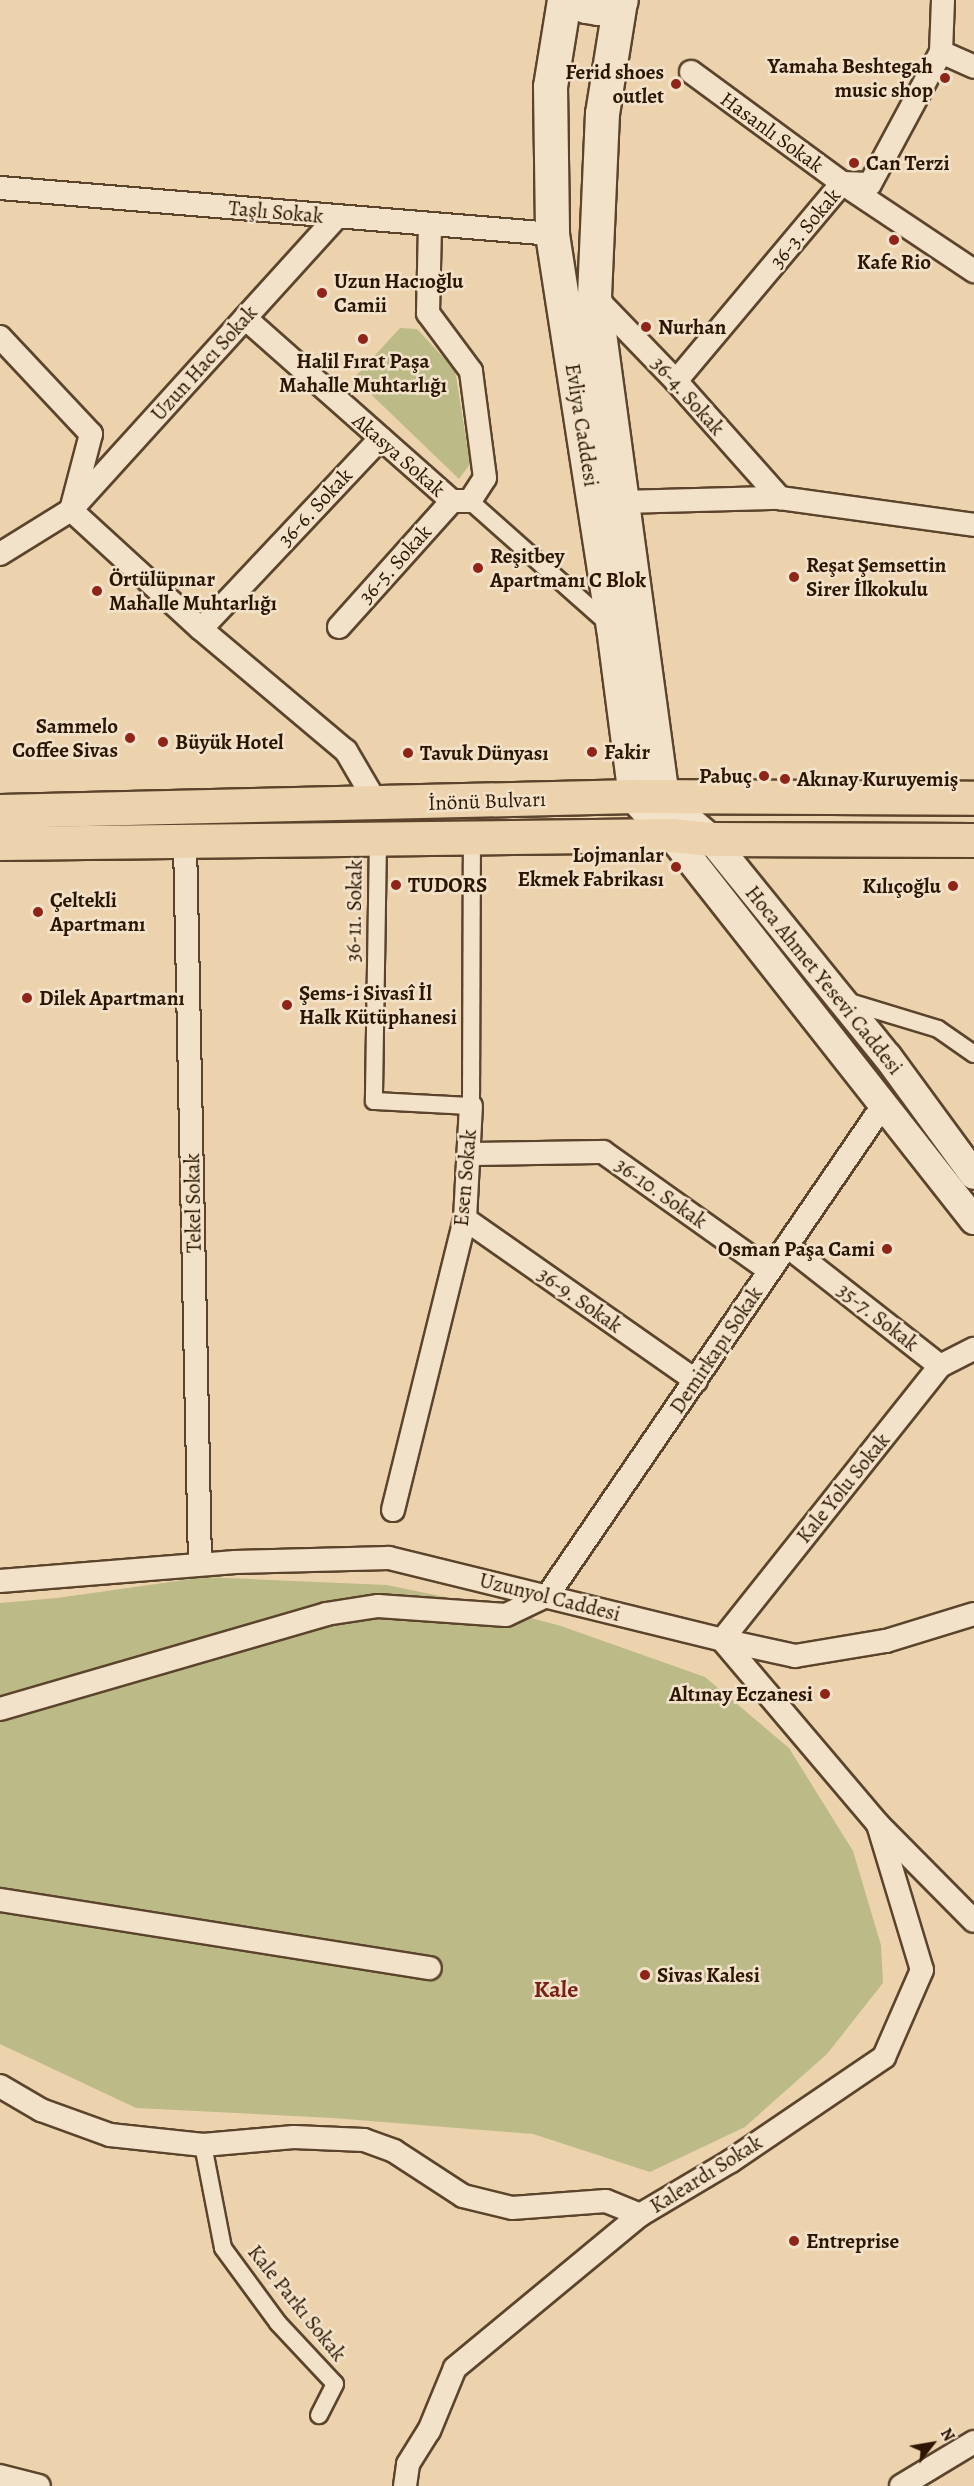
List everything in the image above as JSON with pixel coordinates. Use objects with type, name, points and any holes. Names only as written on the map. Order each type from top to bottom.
[{"type":"main road","name":"Evliya Caddesi","points":[[564,0],[550,86],[552,234],[613,627],[648,796]]},
{"type":"main road","points":[[571,0],[595,8],[621,0]]},
{"type":"main road","name":"Evliya Caddesi","points":[[621,0],[602,113],[594,296],[622,502],[648,796]]},
{"type":"main road","points":[[648,796],[671,835]]},
{"type":"main road","name":"İnönü Bulvarı","points":[[0,811],[648,796],[974,798]]},
{"type":"main road","name":"İnönü Bulvarı","points":[[0,843],[671,835],[711,838],[974,840]]},
{"type":"street","points":[[943,0],[940,51],[974,67]]},
{"type":"street","name":"36-3. Sokak","points":[[676,381],[842,183],[870,184],[940,51]]},
{"type":"street","name":"Hasanlı Sokak","points":[[691,72],[842,183],[974,271]]},
{"type":"street","name":"Taşlı Sokak","points":[[0,188],[552,234]]},
{"type":"street","name":"Uzun Hacı Sokak","points":[[0,554],[71,510],[337,217]]},
{"type":"street","name":"36-5. Sokak","points":[[339,627],[485,478],[471,371],[428,313],[430,224]]},
{"type":"street","name":"36-4. Sokak","points":[[594,296],[676,381],[780,498]]},
{"type":"street","name":"Akasya Sokak","points":[[245,318],[381,438],[613,627]]},
{"type":"street","points":[[0,337],[91,434],[71,510],[201,629],[346,751],[377,804]]},
{"type":"street","name":"36-6. Sokak","points":[[201,629],[381,438]]},
{"type":"street","points":[[622,502],[780,498],[974,525]]},
{"type":"street","name":"Hoca Ahmet Yesevi Caddesi","points":[[648,796],[711,838],[842,999],[974,1175]]},
{"type":"street","name":"Hoca Ahmet Yesevi Caddesi","points":[[671,835],[974,1220]]},
{"type":"street","name":"Esen Sokak","points":[[393,1510],[465,1219],[471,1106],[472,839]]},
{"type":"street","name":"36-11. Sokak","points":[[378,840],[374,1101],[471,1106]]},
{"type":"street","name":"Tekel Sokak","points":[[185,842],[200,1564]]},
{"type":"street","points":[[842,999],[938,1029],[974,1054]]},
{"type":"street","name":"Demirkapı Sokak","points":[[548,1595],[696,1382],[769,1269],[884,1104]]},
{"type":"street","name":"36-10. Sokak","points":[[470,1154],[603,1152],[769,1269]]},
{"type":"street","name":"36-9. Sokak","points":[[465,1219],[696,1382]]},
{"type":"street","name":"35-7. Sokak","points":[[787,1246],[940,1366]]},
{"type":"street","name":"Kale Yolu Sokak","points":[[722,1640],[940,1366],[974,1349]]},
{"type":"street","name":"Uzunyol Caddesi","points":[[0,1581],[200,1564],[389,1557],[795,1656],[885,1641],[974,1614]]},
{"type":"street","points":[[0,1709],[326,1614],[378,1606],[506,1616],[548,1595]]},
{"type":"street","points":[[722,1640],[878,1824],[974,1921]]},
{"type":"street","name":"Kaleardı Sokak","points":[[0,2086],[41,2110],[110,2135],[203,2145],[294,2137],[364,2140],[394,2151],[463,2196],[512,2208],[606,2201],[640,2215],[730,2161],[884,2057],[922,1970],[878,1824]]},
{"type":"street","points":[[0,1900],[430,1968]]},
{"type":"street","name":"Kale Parkı Sokak","points":[[203,2145],[223,2248],[278,2323],[335,2384],[319,2415]]},
{"type":"street","points":[[405,2486],[408,2464],[429,2431],[455,2368],[640,2215]]},
{"type":"street","points":[[901,2486],[974,2442]]},
{"type":"street","points":[[0,2476],[39,2486]]},
{"type":"shaded area","points":[[400,328],[417,329],[455,370],[470,464],[459,479],[354,378]]},
{"type":"shaded area","points":[[205,1577],[387,1585],[483,1605],[561,1626],[705,1677],[789,1748],[853,1851],[881,1945],[883,1983],[827,2054],[745,2127],[650,2172],[533,2134],[333,2118],[136,2108],[0,2044],[0,1603],[57,1598]]},
{"type":"place","name":"Yamaha Beshtegah music shop","points":[[945,78]]},
{"type":"place","name":"Ferid shoes outlet","points":[[676,84]]},
{"type":"place","name":"Can Terzi","points":[[854,163]]},
{"type":"place","name":"Kafe Rio","points":[[894,240]]},
{"type":"place","name":"Uzun Hacıoğlu Camii","points":[[322,293]]},
{"type":"place","name":"Nurhan","points":[[646,327]]},
{"type":"place","name":"Halil Fırat Paşa Mahalle Muhtarlığı","points":[[363,339]]},
{"type":"place","name":"Reşitbey Apartmanı C Blok","points":[[478,568]]},
{"type":"place","name":"Reşat Şemsettin Sirer İlkokulu","points":[[794,577]]},
{"type":"place","name":"Örtülüpınar Mahalle Muhtarlığı","points":[[97,591]]},
{"type":"place","name":"Sammelo Coffee Sivas","points":[[130,738]]},
{"type":"place","name":"Büyük Hotel","points":[[163,742]]},
{"type":"place","name":"Fakir","points":[[592,752]]},
{"type":"place","name":"Tavuk Dünyası","points":[[408,753]]},
{"type":"place","name":"Pabuç","points":[[764,776]]},
{"type":"place","name":"Akınay Kuruyemiş","points":[[785,779]]},
{"type":"place","name":"Lojmanlar Ekmek Fabrikası","points":[[676,867]]},
{"type":"place","name":"TUDORS","points":[[396,885]]},
{"type":"place","name":"Kılıçoğlu","points":[[953,886]]},
{"type":"place","name":"Çeltekli Apartmanı","points":[[38,912]]},
{"type":"place","name":"Dilek Apartmanı","points":[[27,998]]},
{"type":"place","name":"Şems-i Sivasî İl Halk Kütüphanesi","points":[[287,1005]]},
{"type":"place","name":"Osman Paşa Cami","points":[[887,1249]]},
{"type":"place","name":"Altınay Eczanesi","points":[[825,1694]]},
{"type":"place","name":"Sivas Kalesi","points":[[645,1975]]},
{"type":"place","name":"Entreprise","points":[[794,2241]]},
{"type":"district","name":"Kale","points":[[556,1990]]}]
